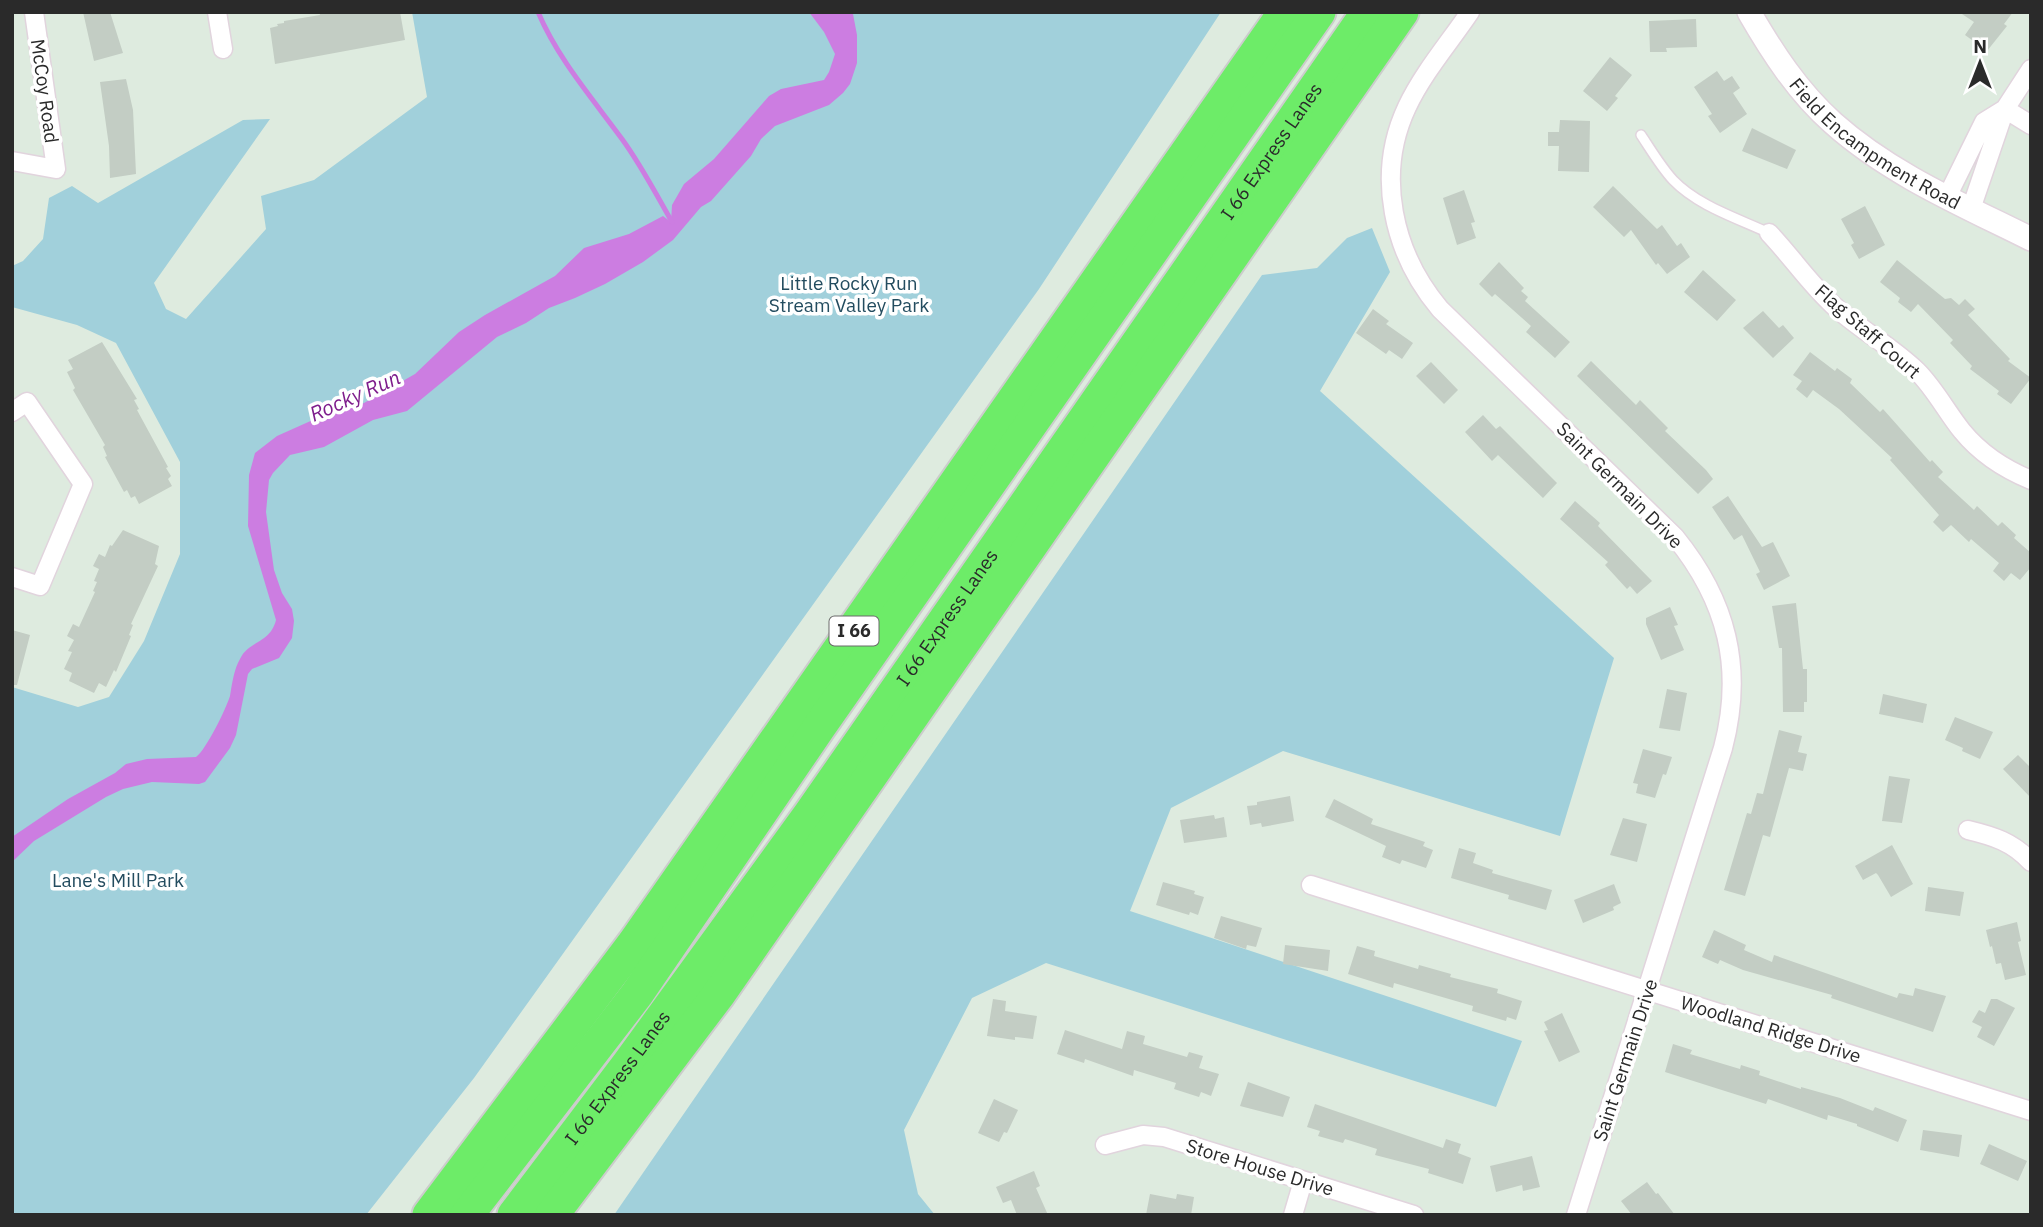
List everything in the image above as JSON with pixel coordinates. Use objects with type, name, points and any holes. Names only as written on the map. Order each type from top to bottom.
[{"type":"highway","name":"I 66","points":[[429,1215],[642,932],[1285,12]]},
{"type":"highway","name":"I 66 Express Lanes","points":[[467,1215],[637,994],[828,715],[1319,12]]},
{"type":"highway","name":"I 66 Express Lanes","points":[[514,1215],[629,1063],[810,814],[1368,12]]},
{"type":"highway","points":[[552,1215],[719,994],[1402,12]]},
{"type":"street","name":"McCoy Road","points":[[12,161],[56,169],[34,12]]},
{"type":"street","points":[[217,12],[223,49]]},
{"type":"street","name":"Saint Germain Drive","points":[[1470,12],[1416,89],[1399,129],[1393,153],[1391,187],[1398,234],[1409,263],[1426,293],[1440,309],[1675,537],[1702,574],[1714,596],[1729,647],[1732,674],[1728,727],[1576,1215]]},
{"type":"street","name":"Field Encampment Road","points":[[1749,12],[1787,72],[1832,122],[1869,152],[1905,175],[2031,239]]},
{"type":"street","points":[[1971,209],[2005,109],[2031,69]]},
{"type":"street","points":[[1947,197],[1984,122],[2005,109]]},
{"type":"street","points":[[2005,109],[2031,125]]},
{"type":"street","name":"Flag Staff Court","points":[[1769,233],[1832,304],[1919,373],[1978,448],[2007,469],[2031,480]]},
{"type":"street","points":[[12,412],[27,402],[83,484],[40,586],[12,577]]},
{"type":"street","points":[[1968,830],[2003,839],[2031,862]]},
{"type":"street","name":"Woodland Ridge Drive","points":[[1311,885],[2030,1110]]},
{"type":"street","name":"Store House Drive","points":[[1105,1145],[1143,1135],[1164,1137],[1413,1215]]},
{"type":"street","points":[[1293,1215],[1304,1181]]},
{"type":"lane","points":[[1641,135],[1667,173],[1686,192],[1769,233]]},
{"type":"green space","points":[[412,12],[1221,12],[1039,289],[474,1078],[366,1215],[12,1215],[12,687],[78,707],[109,697],[144,641],[180,554],[180,462],[116,343],[77,325],[12,307],[12,266],[23,261],[43,239],[49,198],[72,186],[98,203],[243,120],[270,119],[154,283],[166,309],[186,319],[266,229],[261,196],[314,180],[427,97]]},
{"type":"green space","points":[[1372,228],[1390,272],[1320,391],[1614,658],[1560,836],[1283,751],[1171,808],[1130,911],[1522,1041],[1496,1107],[1046,963],[972,998],[904,1130],[918,1194],[935,1215],[614,1215],[1262,275],[1317,268],[1347,238]]},
{"type":"shaded area","name":"Rocky Run","points":[[809,12],[853,14],[857,35],[857,63],[850,84],[829,105],[775,126],[761,139],[751,156],[711,201],[701,207],[673,240],[643,262],[605,284],[549,308],[497,337],[407,411],[373,420],[324,447],[290,455],[273,473],[269,480],[266,512],[274,570],[282,593],[292,609],[292,638],[279,658],[252,669],[248,674],[236,735],[230,748],[205,782],[152,782],[123,789],[34,841],[12,862],[12,837],[68,799],[126,764],[147,759],[196,757],[210,738],[228,702],[240,659],[249,648],[269,634],[276,620],[248,526],[249,475],[255,453],[277,436],[324,415],[364,403],[415,374],[459,332],[555,276],[584,248],[629,234],[663,216],[671,222],[672,205],[684,184],[714,159],[769,96],[781,89],[824,80],[835,54],[824,32]]},
{"type":"building","points":[[83,12],[110,12],[123,53],[94,61]]},
{"type":"building","points":[[319,12],[400,12],[405,40],[275,64],[270,28],[284,21],[320,15]]},
{"type":"building","points":[[1959,12],[2013,12],[2004,24],[2007,26],[1987,51],[1965,35],[1974,22]]},
{"type":"building","points":[[1696,19],[1697,47],[1666,48],[1667,52],[1650,52],[1649,21]]},
{"type":"building","points":[[1610,57],[1632,75],[1607,111],[1583,91]]},
{"type":"building","points":[[1717,71],[1724,81],[1732,76],[1740,88],[1733,93],[1747,114],[1720,133],[1708,116],[1712,114],[1694,87]]},
{"type":"building","points":[[126,79],[133,110],[136,174],[110,178],[109,146],[100,82]]},
{"type":"building","points":[[1560,120],[1590,121],[1589,172],[1558,171],[1559,146],[1548,146],[1548,132],[1559,132]]},
{"type":"building","points":[[1752,128],[1796,150],[1787,169],[1742,151]]},
{"type":"building","points":[[1613,186],[1657,229],[1662,225],[1677,246],[1681,243],[1690,257],[1667,274],[1658,263],[1656,265],[1631,230],[1624,237],[1593,207]]},
{"type":"building","points":[[1464,190],[1475,222],[1471,223],[1476,238],[1457,245],[1443,198]]},
{"type":"building","points":[[1865,206],[1885,245],[1859,259],[1841,219]]},
{"type":"building","points":[[1897,260],[1945,299],[1951,298],[1959,305],[1965,299],[1975,309],[1968,315],[2010,359],[2008,361],[2031,378],[2011,404],[1970,369],[1972,366],[1950,343],[1953,340],[1918,304],[1911,312],[1898,302],[1900,298],[1880,282]]},
{"type":"building","points":[[1499,262],[1524,288],[1521,291],[1528,297],[1525,301],[1570,342],[1555,358],[1526,332],[1531,326],[1495,294],[1492,297],[1479,284]]},
{"type":"building","points":[[1703,270],[1736,300],[1717,321],[1684,292]]},
{"type":"building","points":[[1373,309],[1389,321],[1386,324],[1413,343],[1402,359],[1389,350],[1386,354],[1356,333]]},
{"type":"building","points":[[1763,311],[1779,328],[1783,325],[1794,338],[1773,358],[1743,328]]},
{"type":"building","points":[[102,342],[137,399],[134,400],[139,409],[137,410],[171,476],[168,479],[172,486],[139,504],[135,496],[131,498],[127,490],[124,492],[105,457],[105,445],[73,390],[75,388],[67,372],[73,369],[68,360]]},
{"type":"building","points":[[1810,352],[1835,371],[1837,368],[1852,379],[1850,383],[1880,412],[1883,409],[1930,462],[1932,460],[1943,472],[1938,477],[1974,510],[1977,506],[1998,526],[2002,522],[2016,535],[2014,538],[2031,553],[2031,567],[2020,580],[2011,573],[2004,581],[1993,571],[1999,563],[1971,539],[1969,542],[1951,525],[1943,532],[1933,522],[1939,515],[1890,460],[1892,458],[1839,409],[1813,390],[1807,398],[1796,389],[1802,381],[1793,375]]},
{"type":"building","points":[[1591,361],[1636,405],[1640,400],[1668,428],[1665,431],[1706,470],[1713,479],[1698,494],[1577,376]]},
{"type":"building","points":[[1431,362],[1458,390],[1444,404],[1416,376]]},
{"type":"building","points":[[1483,415],[1496,429],[1500,426],[1557,483],[1543,498],[1498,455],[1492,461],[1465,432]]},
{"type":"building","points":[[1728,496],[1762,547],[1773,542],[1790,576],[1764,590],[1756,574],[1760,572],[1742,535],[1734,540],[1712,507]]},
{"type":"building","points":[[1575,501],[1600,523],[1598,526],[1652,581],[1637,594],[1630,586],[1627,589],[1605,565],[1608,562],[1560,519]]},
{"type":"building","points":[[123,530],[159,546],[155,564],[158,566],[131,624],[131,636],[116,672],[114,670],[106,687],[99,683],[94,693],[69,681],[72,673],[64,669],[74,640],[67,636],[73,624],[79,627],[95,592],[93,591],[97,582],[94,581],[99,569],[93,566],[99,554],[105,557],[110,545],[112,546]]},
{"type":"building","points":[[1796,603],[1803,669],[1807,669],[1807,702],[1804,702],[1804,712],[1783,712],[1782,648],[1779,648],[1772,606]]},
{"type":"building","points":[[1670,607],[1684,650],[1661,660],[1646,618]]},
{"type":"building","points":[[12,630],[30,635],[17,685],[12,685]]},
{"type":"building","points":[[1667,689],[1687,693],[1680,731],[1659,728]]},
{"type":"building","points":[[1883,694],[1927,704],[1923,723],[1879,714]]},
{"type":"building","points":[[1955,717],[1993,732],[1980,759],[1945,740]]},
{"type":"building","points":[[1779,730],[1802,736],[1798,752],[1807,754],[1803,771],[1789,768],[1770,837],[1763,835],[1745,896],[1724,890],[1747,813],[1751,814],[1757,793],[1763,794]]},
{"type":"building","points":[[1643,749],[1672,757],[1655,798],[1636,793],[1638,784],[1633,783]]},
{"type":"building","points":[[2018,755],[2031,768],[2031,798],[2003,769]]},
{"type":"building","points":[[1889,776],[1910,779],[1902,823],[1882,821]]},
{"type":"building","points":[[1290,796],[1294,821],[1262,827],[1261,823],[1250,825],[1247,806]]},
{"type":"building","points":[[1334,799],[1373,819],[1371,824],[1425,842],[1423,846],[1433,850],[1426,868],[1402,860],[1400,864],[1382,857],[1386,846],[1325,817]]},
{"type":"building","points":[[1214,815],[1215,819],[1224,817],[1227,837],[1184,843],[1180,820]]},
{"type":"building","points":[[1623,818],[1647,824],[1637,862],[1610,855]]},
{"type":"building","points":[[1892,845],[1913,884],[1891,897],[1876,873],[1863,880],[1855,866]]},
{"type":"building","points":[[1459,848],[1476,853],[1473,863],[1493,870],[1492,873],[1552,890],[1546,910],[1508,899],[1509,895],[1451,878]]},
{"type":"building","points":[[1163,882],[1195,891],[1194,894],[1204,897],[1198,915],[1156,905]]},
{"type":"building","points":[[1614,884],[1621,903],[1613,907],[1614,910],[1583,923],[1574,900]]},
{"type":"building","points":[[1928,887],[1964,892],[1960,916],[1925,911]]},
{"type":"building","points":[[1221,916],[1262,928],[1256,947],[1247,945],[1246,949],[1214,938]]},
{"type":"building","points":[[2017,922],[2021,941],[2018,942],[2026,975],[2005,980],[2001,963],[1996,964],[1986,930]]},
{"type":"building","points":[[1714,930],[1746,945],[1744,950],[1772,962],[1774,955],[1897,998],[1899,993],[1913,996],[1915,988],[1946,996],[1933,1032],[1831,998],[1832,995],[1743,970],[1720,960],[1718,964],[1702,957]]},
{"type":"building","points":[[1285,945],[1330,950],[1328,971],[1283,964]]},
{"type":"building","points":[[1357,946],[1375,951],[1374,956],[1418,969],[1419,965],[1451,974],[1450,977],[1498,989],[1497,993],[1522,1001],[1516,1020],[1507,1017],[1506,1021],[1472,1011],[1473,1006],[1394,983],[1393,988],[1348,974]]},
{"type":"building","points":[[993,999],[1006,1001],[1005,1011],[1037,1016],[1033,1039],[1015,1037],[1015,1040],[987,1036]]},
{"type":"building","points":[[1991,999],[1997,999],[2015,1008],[1994,1046],[1977,1037],[1982,1027],[1972,1022],[1979,1010],[1985,1013]]},
{"type":"building","points":[[1562,1013],[1580,1052],[1559,1062],[1544,1031],[1548,1030],[1544,1022]]},
{"type":"building","points":[[1065,1030],[1122,1049],[1127,1031],[1145,1036],[1143,1044],[1187,1057],[1189,1052],[1203,1056],[1199,1068],[1219,1074],[1211,1096],[1201,1092],[1199,1097],[1174,1089],[1176,1083],[1134,1070],[1133,1076],[1085,1059],[1084,1063],[1057,1054]]},
{"type":"building","points":[[1673,1044],[1692,1050],[1690,1054],[1740,1069],[1741,1065],[1760,1071],[1759,1075],[1801,1089],[1840,1098],[1873,1111],[1875,1107],[1907,1120],[1898,1142],[1828,1115],[1827,1120],[1768,1099],[1766,1104],[1665,1072]]},
{"type":"building","points":[[1248,1082],[1290,1097],[1283,1117],[1240,1106]]},
{"type":"building","points":[[994,1099],[1018,1110],[1007,1133],[1004,1132],[999,1142],[978,1133]]},
{"type":"building","points":[[1315,1104],[1443,1148],[1446,1139],[1461,1144],[1458,1153],[1471,1158],[1463,1184],[1428,1173],[1429,1169],[1375,1155],[1377,1149],[1345,1139],[1343,1143],[1318,1136],[1320,1131],[1307,1127]]},
{"type":"building","points":[[1923,1130],[1962,1135],[1959,1157],[1920,1150]]},
{"type":"building","points":[[1989,1144],[2027,1161],[2018,1181],[1980,1164]]},
{"type":"building","points":[[1532,1156],[1540,1187],[1523,1191],[1522,1185],[1496,1192],[1490,1166]]},
{"type":"building","points":[[1034,1171],[1040,1186],[1036,1188],[1048,1215],[1017,1215],[1011,1200],[1003,1203],[996,1187]]},
{"type":"building","points":[[1647,1182],[1675,1215],[1632,1215],[1621,1201]]},
{"type":"building","points":[[1150,1194],[1176,1199],[1177,1194],[1194,1197],[1191,1215],[1146,1215]]},
{"type":"waterway","points":[[538,12],[565,62],[629,149],[672,222]]},
{"type":"park label","name":"Little Rocky Run Stream Valley Park","points":[[849,294]]},
{"type":"park label","name":"Lane's Mill Park","points":[[118,880]]}]
